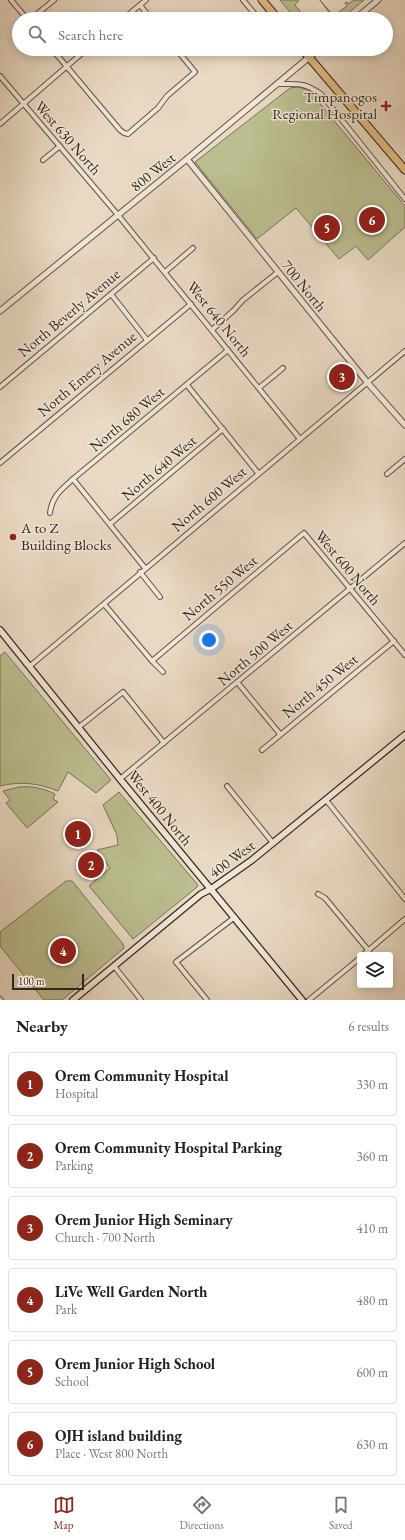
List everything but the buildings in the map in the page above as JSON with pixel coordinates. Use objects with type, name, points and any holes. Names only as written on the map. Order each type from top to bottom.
[{"type":"highway","points":[[262,0],[272,12]]},
{"type":"highway","points":[[309,58],[405,170]]},
{"type":"main road","name":"West 400 North","points":[[0,630],[120,779],[302,1000]]},
{"type":"main road","name":"400 West","points":[[73,1000],[201,894],[211,889],[273,843],[405,735]]},
{"type":"street","points":[[11,0],[21,12]]},
{"type":"street","points":[[39,12],[54,0]]},
{"type":"street","points":[[132,12],[146,0]]},
{"type":"street","points":[[243,0],[253,12]]},
{"type":"street","points":[[364,12],[377,1]]},
{"type":"street","points":[[140,5],[146,12]]},
{"type":"street","points":[[58,56],[124,133],[128,134],[158,108],[167,96],[195,72],[182,56]]},
{"type":"street","points":[[0,124],[78,56]]},
{"type":"street","name":"800 West","points":[[0,311],[309,58]]},
{"type":"street","name":"West 630 North","points":[[0,76],[118,215]]},
{"type":"street","points":[[278,84],[308,85],[321,94],[405,199]]},
{"type":"street","points":[[43,160],[60,146]]},
{"type":"street","name":"700 North","points":[[187,159],[367,382],[405,425]]},
{"type":"street","name":"West 640 North","points":[[118,215],[300,439]]},
{"type":"street","points":[[165,272],[193,248]]},
{"type":"street","name":"North Beverly Avenue","points":[[0,387],[154,258]]},
{"type":"street","points":[[212,330],[243,300],[278,272]]},
{"type":"street","points":[[111,294],[147,340]]},
{"type":"street","name":"North Emery Avenue","points":[[0,463],[191,304]]},
{"type":"street","name":"North 680 West","points":[[50,513],[52,502],[55,497],[73,479],[228,350]]},
{"type":"street","name":"North 600 West","points":[[30,666],[140,572],[405,351]]},
{"type":"street","points":[[259,388],[283,368]]},
{"type":"street","points":[[187,385],[258,473]]},
{"type":"street","name":"North 640 West","points":[[110,524],[223,429]]},
{"type":"street","points":[[387,474],[405,459]]},
{"type":"street","points":[[73,479],[145,568]]},
{"type":"street","name":"West 600 North","points":[[304,533],[405,655]]},
{"type":"street","name":"North 550 West","points":[[152,661],[304,533]]},
{"type":"street","name":"North 500 West","points":[[120,779],[405,543]]},
{"type":"street","points":[[140,572],[160,597]]},
{"type":"street","points":[[104,604],[163,672]]},
{"type":"street","name":"North 450 West","points":[[262,750],[394,642]]},
{"type":"street","points":[[238,682],[280,734]]},
{"type":"street","points":[[79,727],[123,692],[164,743]]},
{"type":"street","points":[[227,786],[273,843]]},
{"type":"street","points":[[326,800],[405,899]]},
{"type":"street","points":[[318,894],[325,898],[369,951],[405,919]]},
{"type":"street","points":[[207,1000],[176,962],[235,917]]},
{"type":"street","points":[[309,1000],[357,960]]},
{"type":"street","points":[[114,966],[141,1000]]},
{"type":"green space","points":[[280,0],[299,0],[295,5],[300,12],[290,12]]},
{"type":"green space","points":[[354,0],[364,0],[349,12],[339,12],[347,6],[345,3],[347,2],[348,4]]},
{"type":"green space","points":[[298,87],[309,90],[405,206],[405,227],[368,260],[356,246],[339,259],[296,208],[257,239],[195,162],[290,88]]},
{"type":"green space","points":[[5,652],[111,780],[96,793],[68,772],[58,791],[43,786],[22,783],[0,786],[0,656]]},
{"type":"green space","points":[[19,787],[33,787],[46,790],[55,794],[53,799],[58,802],[27,828],[6,803],[10,800],[3,791]]},
{"type":"green space","points":[[119,792],[198,885],[133,939],[89,886],[110,868],[97,850],[118,845],[117,835],[103,805]]},
{"type":"green space","points":[[66,881],[72,881],[123,944],[124,948],[62,1000],[44,1000],[0,946],[0,932]]},
{"type":"place","name":"Timpanogos Regional Hospital","points":[[386,106]]},
{"type":"place","name":"OJH island building","points":[[372,220]]},
{"type":"place","name":"Orem Junior High School","points":[[327,228]]},
{"type":"place","name":"Orem Junior High Seminary","points":[[342,377]]},
{"type":"place","name":"A to Z Building Blocks","points":[[13,537]]},
{"type":"place","name":"Orem Community Hospital","points":[[78,834]]},
{"type":"place","name":"Orem Community Hospital Parking","points":[[91,865]]},
{"type":"place","name":"LiVe Well Garden North","points":[[63,951]]}]
